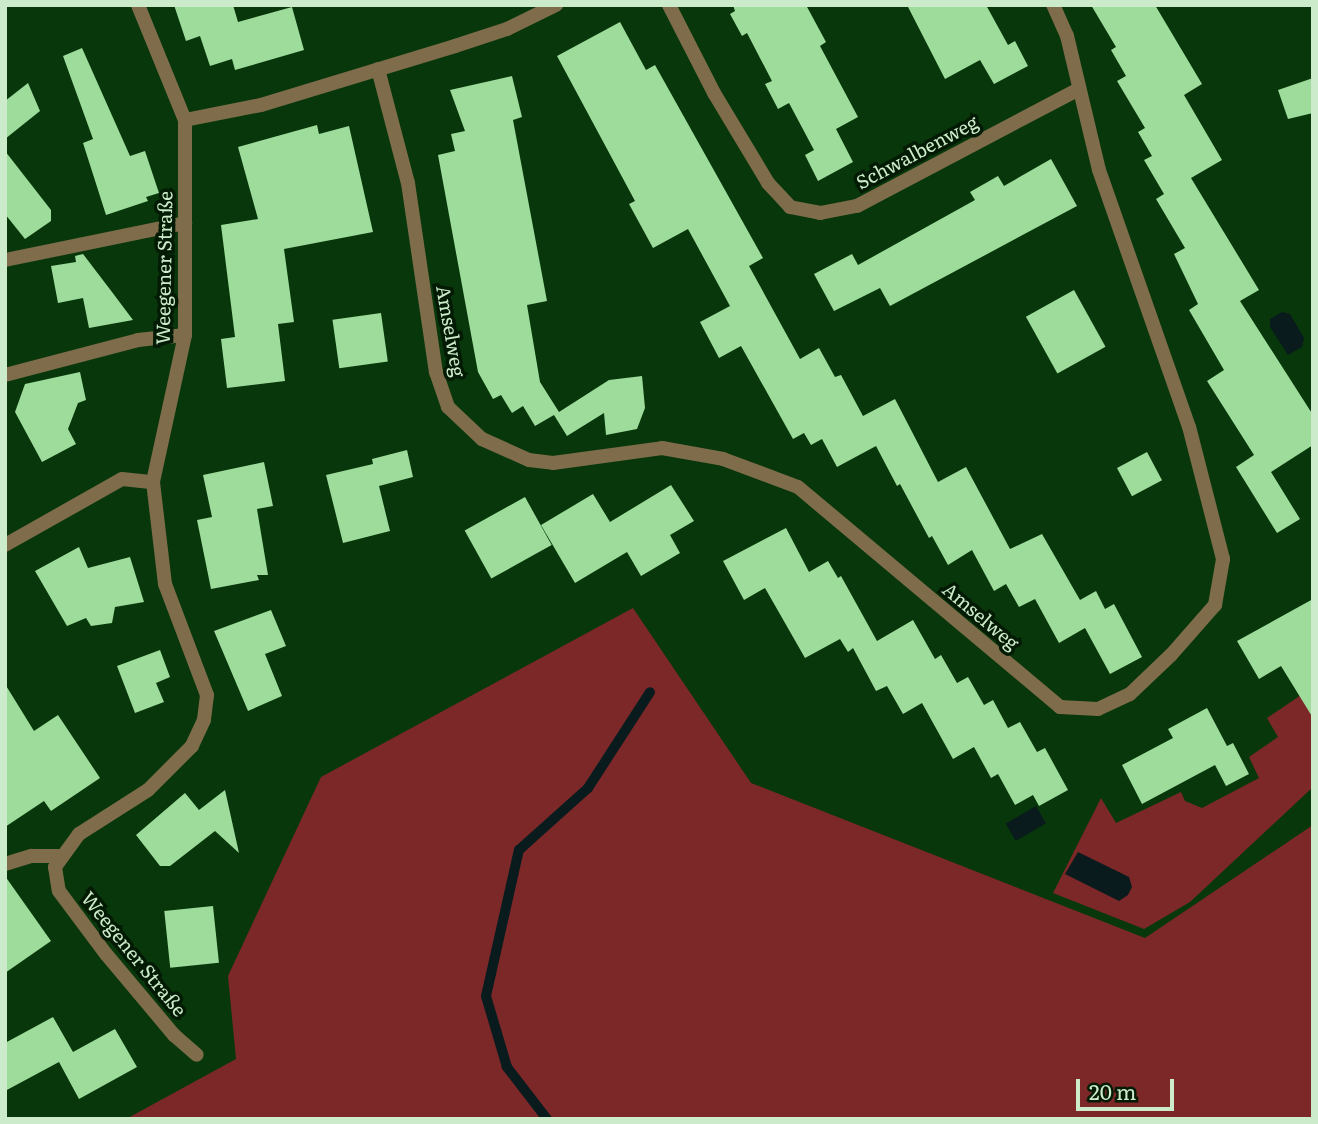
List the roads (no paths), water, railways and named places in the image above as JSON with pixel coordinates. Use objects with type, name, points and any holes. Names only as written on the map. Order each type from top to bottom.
[{"type":"street","points":[[138,5],[186,120],[261,105],[507,29],[556,5]]},
{"type":"street","name":"Schwalbenweg","points":[[669,5],[714,93],[768,183],[790,207],[820,213],[857,206],[1079,89]]},
{"type":"street","name":"Amselweg","points":[[378,69],[408,183],[436,372],[448,407],[482,439],[529,460],[553,463],[662,448],[723,459],[798,487],[1060,707],[1098,709],[1130,694],[1171,655],[1215,605],[1223,559],[1189,427],[1099,170],[1067,36],[1054,5]]},
{"type":"street","name":"Weegener Straße","points":[[186,120],[185,335],[153,482],[165,584],[207,695],[204,720],[192,746],[148,790],[79,834],[60,856],[55,867],[59,891],[106,954],[174,1035],[197,1055]]},
{"type":"street","points":[[5,260],[185,223]]},
{"type":"street","points":[[5,375],[138,340],[185,335]]},
{"type":"street","points":[[5,545],[122,478],[153,482]]},
{"type":"street","points":[[5,864],[32,856],[60,856]]},
{"type":"waterway","points":[[547,1119],[507,1067],[486,996],[519,850],[588,788],[650,692]]}]
